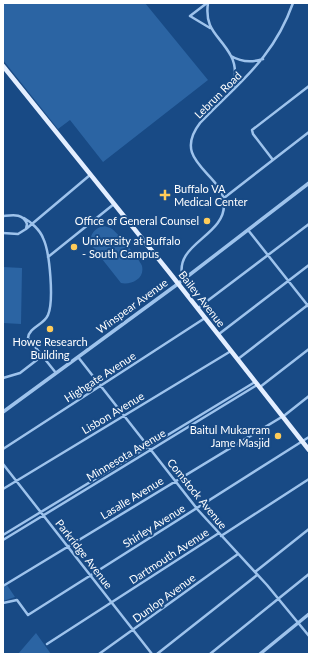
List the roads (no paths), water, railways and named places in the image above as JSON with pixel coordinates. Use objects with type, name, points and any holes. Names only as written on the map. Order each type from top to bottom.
[{"type":"main road","name":"Bailey Avenue","points":[[3,66],[178,283],[309,450]]},
{"type":"street","points":[[207,3],[208,16],[212,30]]},
{"type":"street","points":[[207,3],[199,11],[190,16],[204,23],[212,30],[231,55],[235,73],[232,92]]},
{"type":"street","name":"Lebrun Road","points":[[224,198],[194,158],[191,141],[200,123],[264,58],[281,31],[293,3]]},
{"type":"street","points":[[231,55],[244,61],[255,61],[264,58]]},
{"type":"street","points":[[273,160],[252,130],[309,86]]},
{"type":"street","points":[[183,279],[182,272],[186,256],[194,245],[215,228],[220,221],[223,213],[224,198],[309,132]]},
{"type":"street","points":[[3,234],[18,234],[26,229],[91,175]]},
{"type":"street","name":"Winspear Avenue","points":[[3,412],[178,283],[309,183]]},
{"type":"street","points":[[48,257],[114,204]]},
{"type":"street","points":[[3,216],[18,216],[24,218],[32,223],[43,237],[48,257],[50,275],[49,313],[44,320],[30,332],[28,336],[29,340],[56,373]]},
{"type":"street","points":[[24,218],[27,224],[26,229]]},
{"type":"street","points":[[198,309],[309,224]]},
{"type":"street","points":[[238,359],[308,306],[248,230]]},
{"type":"street","points":[[218,335],[309,265]]},
{"type":"street","name":"Highgate Avenue","points":[[3,449],[205,318]]},
{"type":"street","name":"Minnesota Avenue","points":[[3,535],[204,418],[258,385],[309,349]]},
{"type":"street","name":"Lisbon Avenue","points":[[3,489],[231,351]]},
{"type":"street","points":[[3,378],[20,373],[42,356]]},
{"type":"street","name":"Comstock Avenue","points":[[78,357],[197,509],[256,574],[309,636]]},
{"type":"street","name":"Minnesota Avenue","points":[[150,449],[202,414],[258,385]]},
{"type":"street","name":"Lasalle Avenue","points":[[3,586],[282,416],[309,396]]},
{"type":"street","points":[[202,414],[204,418]]},
{"type":"street","name":"Shirley Avenue","points":[[3,603],[16,600],[28,615],[309,437]]},
{"type":"street","name":"Parkridge Avenue","points":[[3,464],[152,654]]},
{"type":"street","name":"Dartmouth Avenue","points":[[47,644],[309,479]]},
{"type":"street","name":"Minnesota Avenue","points":[[3,540],[96,481]]},
{"type":"street","points":[[157,654],[309,529]]},
{"type":"street","name":"Dunlop Avenue","points":[[99,654],[238,554]]},
{"type":"street","points":[[210,654],[309,574]]},
{"type":"street","points":[[260,654],[309,614]]},
{"type":"place","name":"Buffalo VA Medical Center","points":[[165,195]]},
{"type":"place","name":"Office of General Counsel","points":[[207,221]]},
{"type":"place","name":"University at Buffalo - South Campus","points":[[74,247]]},
{"type":"place","name":"Howe Research Building","points":[[50,329]]},
{"type":"place","name":"Baitul Mukarram Jame Masjid","points":[[278,436]]}]
